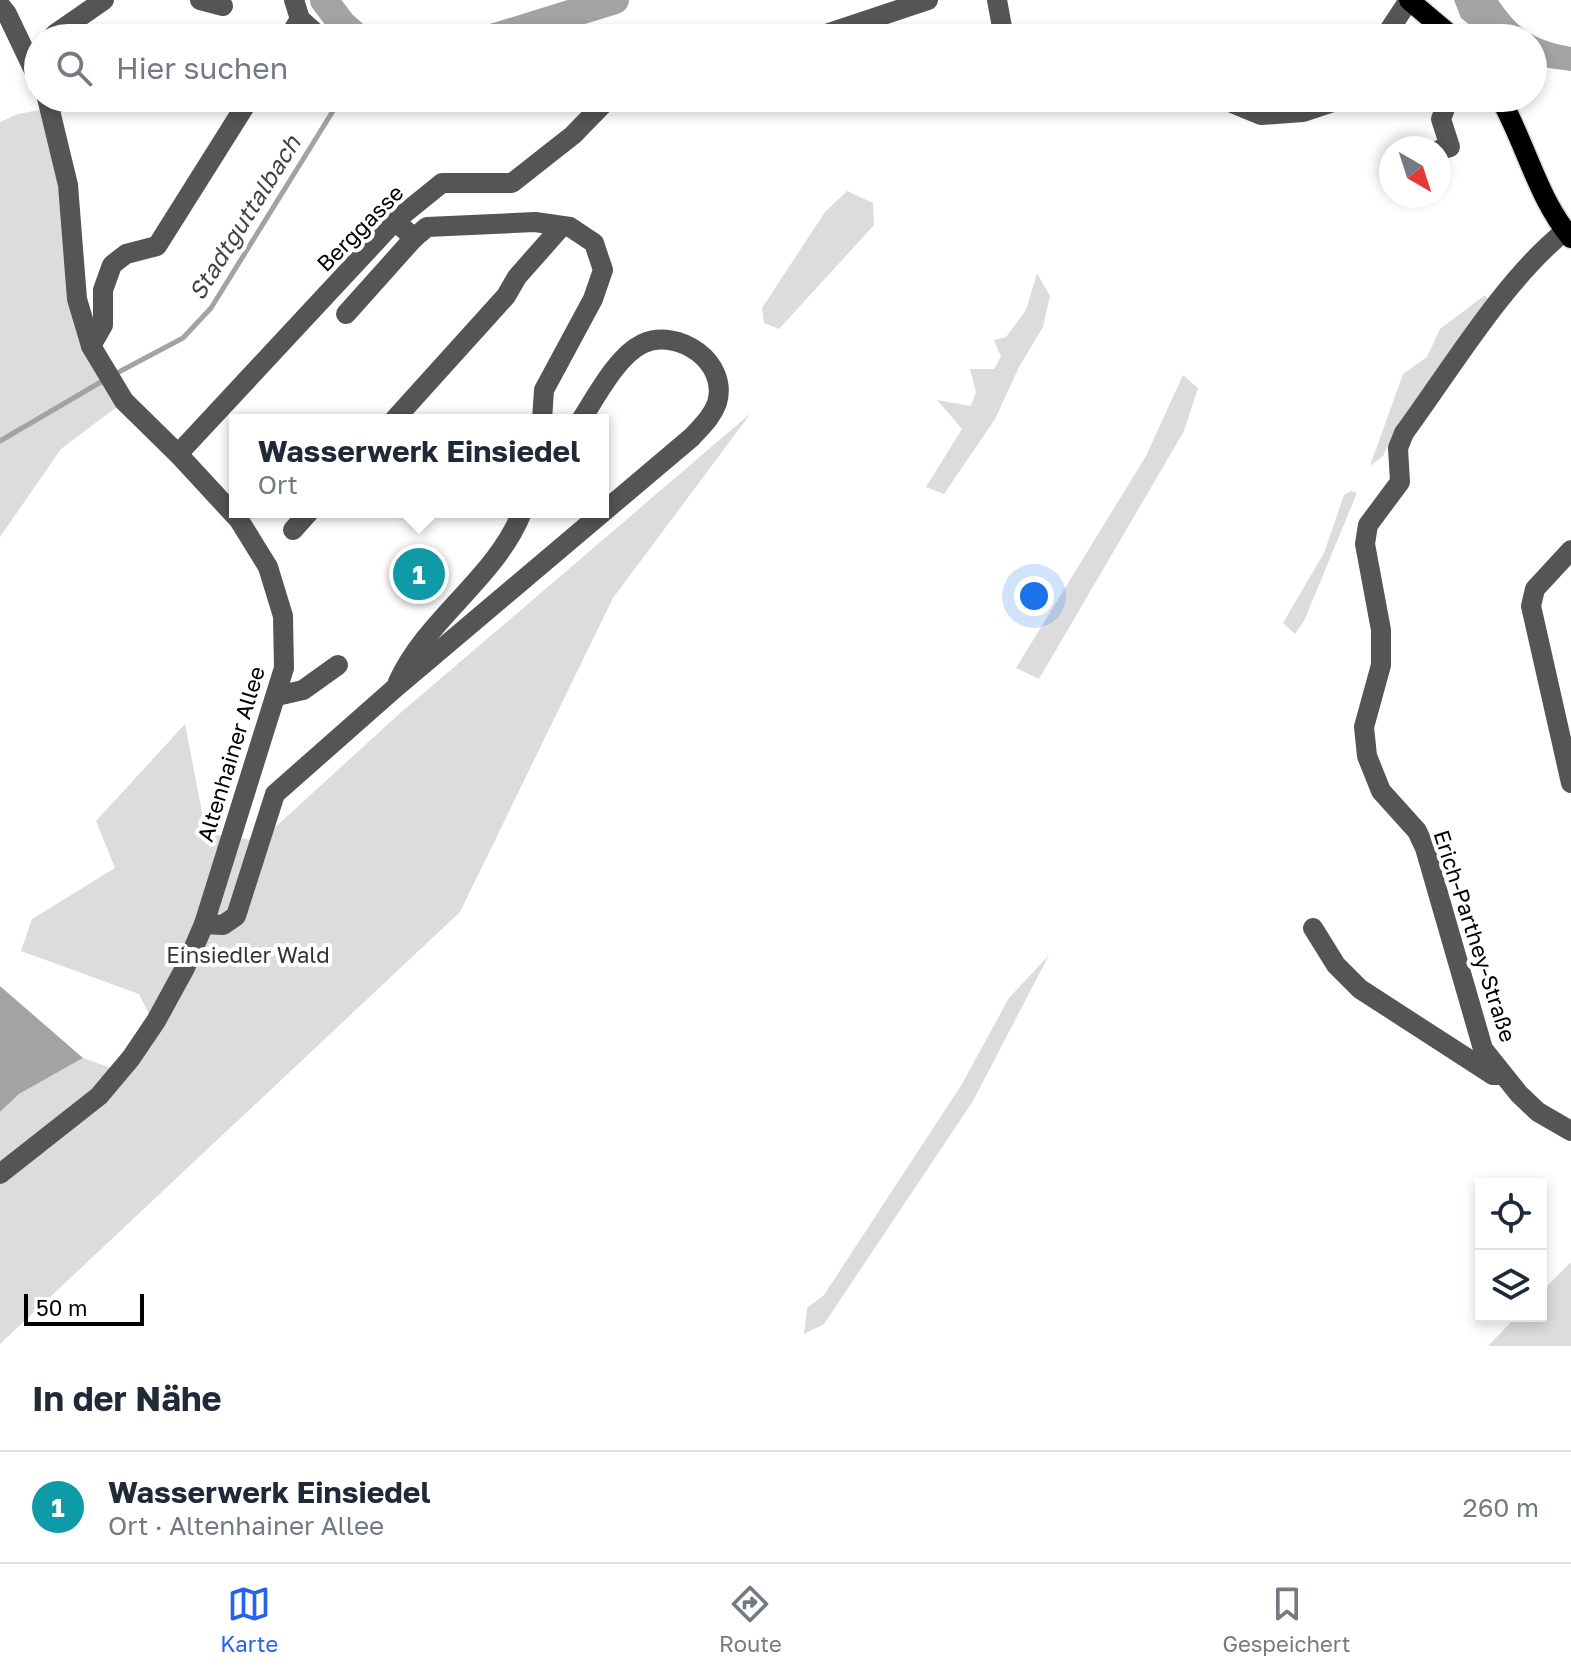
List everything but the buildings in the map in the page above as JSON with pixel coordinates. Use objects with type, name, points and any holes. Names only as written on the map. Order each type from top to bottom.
[{"type":"main road","points":[[1409,0],[1437,24]]},
{"type":"main road","points":[[1506,112],[1534,176],[1566,225]]},
{"type":"street","points":[[72,24],[104,0]]},
{"type":"street","points":[[200,0],[223,6]]},
{"type":"street","points":[[874,24],[928,0]]},
{"type":"street","points":[[997,0],[1001,24]]},
{"type":"street","points":[[1393,24],[1409,0]]},
{"type":"street","points":[[0,5],[24,50]]},
{"type":"street","points":[[18,38],[24,38]]},
{"type":"street","name":"Altenhainer Allee","points":[[50,112],[68,185],[77,299],[93,351],[124,401],[229,509]]},
{"type":"street","points":[[93,351],[103,325],[103,290],[112,265],[126,254],[157,246],[241,112]]},
{"type":"street","name":"Berggasse","points":[[178,454],[395,221],[442,183],[512,183],[573,135],[595,112]]},
{"type":"street","points":[[1254,112],[1261,115],[1303,112]]},
{"type":"street","points":[[1444,112],[1441,119],[1446,136]]},
{"type":"street","points":[[395,221],[414,238]]},
{"type":"street","points":[[346,314],[427,227],[535,222],[570,227],[594,243],[603,270],[593,299],[544,390],[542,414]]},
{"type":"street","name":"Erich-Parthey-Straße","points":[[1566,225],[1519,278],[1404,433],[1398,448],[1400,482],[1368,525],[1365,544],[1381,630],[1381,665],[1364,727],[1367,756],[1381,791],[1417,831],[1425,848],[1483,1049],[1501,1075],[1538,1112],[1571,1131]]},
{"type":"street","points":[[399,414],[506,296],[517,277],[562,226]]},
{"type":"street","points":[[585,414],[618,365],[643,344],[671,340],[691,347],[710,362],[717,381],[718,399],[710,418],[609,507]]},
{"type":"street","name":"Altenhainer Allee","points":[[0,1174],[99,1096],[131,1058],[178,981],[204,924],[284,668],[283,616],[268,567],[237,518]]},
{"type":"street","points":[[293,530],[304,518]]},
{"type":"street","points":[[394,689],[408,660],[501,552],[519,518]]},
{"type":"street","points":[[204,924],[223,925],[236,916],[275,794],[596,518]]},
{"type":"street","points":[[1571,550],[1535,589],[1531,606],[1571,783]]},
{"type":"street","points":[[277,696],[303,690],[338,665]]},
{"type":"street","points":[[1313,928],[1336,965],[1360,989],[1493,1075],[1501,1075]]},
{"type":"green space","points":[[40,112],[50,129],[69,258],[118,406],[61,449],[0,537],[0,122],[18,114]]},
{"type":"green space","points":[[847,191],[873,203],[874,225],[779,329],[764,323],[762,308],[825,212]]},
{"type":"green space","points":[[1037,273],[1050,296],[1043,327],[1019,367],[995,419],[944,494],[926,487],[962,429],[937,400],[971,406],[976,392],[970,369],[994,369],[1001,357],[994,340],[1006,337],[1026,310]]},
{"type":"green space","points":[[1485,295],[1490,304],[1395,432],[1383,456],[1370,466],[1403,374],[1427,357],[1440,329]]},
{"type":"green space","points":[[1183,375],[1198,388],[1184,431],[1039,679],[1016,668],[1146,456]]},
{"type":"green space","name":"Einsiedler Wald","points":[[751,413],[613,598],[460,912],[0,1344],[0,1112],[19,1094],[83,1058],[114,1069],[155,1026],[139,994],[21,951],[32,919],[115,868],[96,821],[185,724],[206,833],[260,841],[398,715]]},
{"type":"green space","points":[[1351,491],[1357,493],[1304,621],[1295,634],[1283,623],[1324,553],[1344,495]]},
{"type":"green space","points":[[1049,955],[973,1101],[824,1324],[804,1334],[807,1308],[824,1295],[962,1084],[1009,998]]},
{"type":"green space","points":[[1571,1262],[1571,1346],[1488,1346],[1511,1322],[1547,1322],[1547,1286]]},
{"type":"shaded area","points":[[1454,0],[1498,0],[1518,24],[1468,24],[1461,18]]},
{"type":"shaded area","points":[[1547,41],[1571,47],[1571,71],[1547,68]]},
{"type":"shaded area","points":[[0,986],[83,1058],[19,1094],[0,1112]]},
{"type":"waterway","points":[[324,0],[342,24]]},
{"type":"waterway","points":[[537,24],[615,0]]},
{"type":"waterway","name":"Stadtguttalbach","points":[[115,374],[183,338],[211,308],[332,112]]},
{"type":"waterway","name":"Stadtguttalbach","points":[[0,441],[106,379]]},
{"type":"place","name":"Wasserwerk Einsiedel","points":[[419,574]]}]
